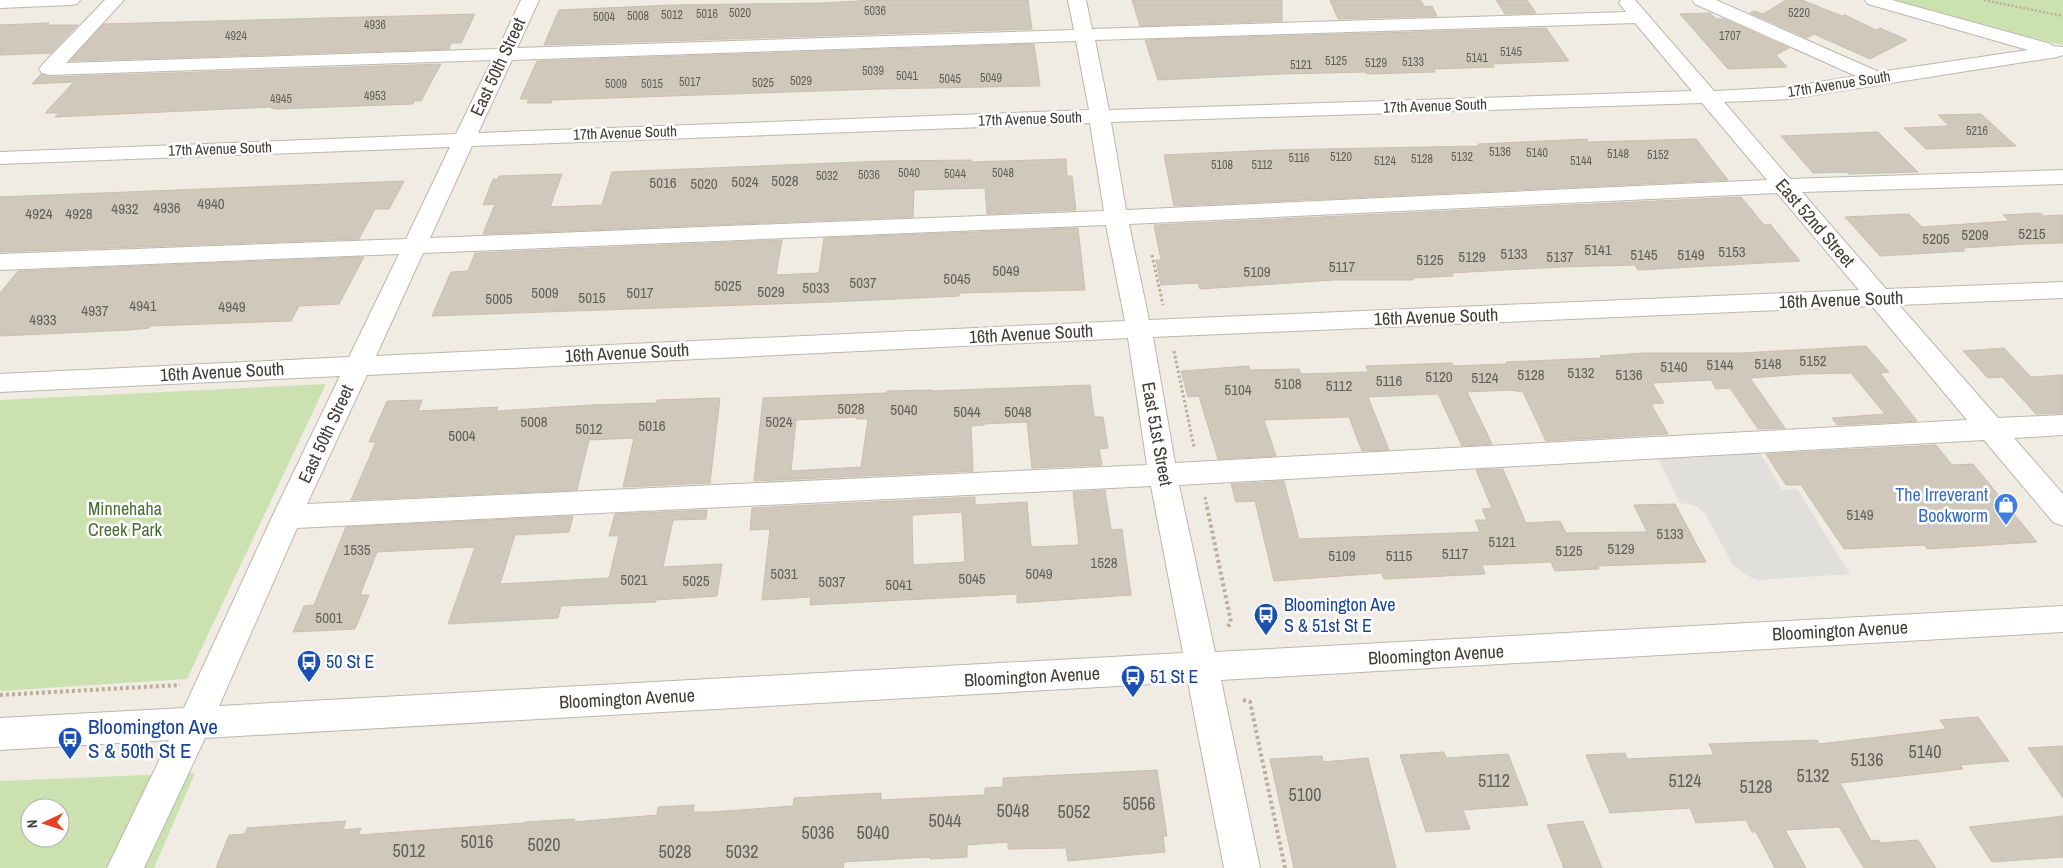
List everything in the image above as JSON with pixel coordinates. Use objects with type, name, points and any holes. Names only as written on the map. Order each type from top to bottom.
[{"type":"street","points":[[0,3],[71,0]]},
{"type":"street","points":[[115,0],[49,69],[1084,35],[1633,9]]},
{"type":"street","name":"East 50th Street","points":[[125,868],[194,723],[287,517],[530,0]]},
{"type":"street","name":"East 51st Street","points":[[1077,0],[1100,116],[1116,218],[1139,330],[1163,475],[1242,868]]},
{"type":"street","points":[[1701,0],[1877,78]]},
{"type":"street","points":[[1874,0],[1910,12],[2060,51]]},
{"type":"street","name":"East 52nd Street","points":[[1633,9],[2063,514]]},
{"type":"street","name":"17th Avenue South","points":[[0,158],[465,139],[1789,93],[2060,51]]},
{"type":"street","points":[[0,262],[415,244],[1116,218],[1783,186],[2063,177]]},
{"type":"street","name":"16th Avenue South","points":[[0,383],[1139,330],[2063,290]]},
{"type":"street","points":[[287,517],[1163,475],[2063,425]]},
{"type":"street","name":"Bloomington Avenue","points":[[0,734],[2063,619]]},
{"type":"path","points":[[1984,0],[2063,16]]},
{"type":"path","points":[[0,696],[181,685]]},
{"type":"path","points":[[1243,700],[1250,702],[1285,868]]},
{"type":"green space","points":[[1893,0],[2063,0],[2063,45],[1970,23]]},
{"type":"green space","name":"Minnehaha Creek Park","points":[[326,384],[187,679],[0,691],[0,400]]},
{"type":"green space","points":[[195,773],[154,868],[0,868],[0,781]]},
{"type":"shaded area","points":[[1760,453],[1782,490],[1797,489],[1850,574],[1757,580],[1746,575],[1733,565],[1705,513],[1694,505],[1680,503],[1657,456]]},
{"type":"building","points":[[873,0],[1028,0],[1032,29],[544,45],[559,10]]},
{"type":"building","points":[[1132,0],[1282,0],[1282,21],[1140,26]]},
{"type":"building","points":[[1330,0],[1420,0],[1425,7],[1432,6],[1437,16],[1338,19]]},
{"type":"building","points":[[1496,0],[1527,0],[1536,13],[1505,14]]},
{"type":"building","points":[[1786,0],[1802,0],[1842,16],[1845,15],[1876,30],[1880,28],[1907,40],[1870,59],[1814,34],[1807,38],[1750,13],[1754,11],[1763,14]]},
{"type":"building","points":[[1710,13],[1716,19],[1724,19],[1789,48],[1776,55],[1787,67],[1728,69],[1680,14]]},
{"type":"building","points":[[475,14],[461,43],[451,43],[449,49],[70,61],[104,24]]},
{"type":"building","points":[[49,23],[47,25],[78,25],[51,53],[0,55],[0,25]]},
{"type":"building","points":[[1546,28],[1569,61],[1492,64],[1494,67],[1434,69],[1435,72],[1282,74],[1158,80],[1145,40]]},
{"type":"building","points":[[1034,44],[1040,86],[879,89],[552,100],[551,103],[527,103],[529,99],[520,99],[537,61]]},
{"type":"building","points":[[441,64],[421,101],[414,101],[413,104],[277,109],[272,107],[55,117],[59,113],[45,113],[74,82],[32,84],[41,74],[49,77]]},
{"type":"building","points":[[1981,114],[2016,146],[1926,149],[1904,128],[1949,126],[1938,115]]},
{"type":"building","points":[[1878,132],[1918,172],[1813,173],[1781,136]]},
{"type":"building","points":[[1587,139],[1588,142],[1696,139],[1728,180],[1174,206],[1164,155],[1273,150],[1479,146],[1478,144]]},
{"type":"building","points":[[1066,159],[1067,176],[1072,176],[1076,210],[987,214],[985,188],[914,190],[913,217],[483,234],[495,204],[483,205],[493,179],[498,179],[499,176],[562,174],[550,207],[602,205],[612,172],[884,161],[971,160],[971,162]]},
{"type":"building","points":[[404,181],[389,209],[375,209],[359,239],[0,252],[0,197]]},
{"type":"building","points":[[1741,197],[1764,225],[1770,224],[1800,261],[1638,270],[1635,265],[1560,267],[1451,273],[1453,276],[1412,278],[1414,280],[1334,280],[1200,289],[1198,283],[1161,285],[1156,260],[1161,260],[1154,225]]},
{"type":"building","points":[[2040,213],[2044,216],[2063,215],[2063,243],[1963,248],[1965,251],[1880,256],[1845,217],[1909,214],[1922,227],[2009,221],[2003,215]]},
{"type":"building","points":[[1078,228],[1085,290],[959,293],[959,296],[831,302],[432,316],[451,272],[468,271],[475,253],[782,240],[776,275],[819,273],[824,238]]},
{"type":"building","points":[[364,257],[339,304],[299,306],[291,321],[150,326],[149,328],[130,330],[0,336],[0,293],[18,271]]},
{"type":"building","points":[[1866,346],[1889,372],[1880,373],[1917,421],[1837,425],[1832,418],[1885,414],[1851,373],[1750,378],[1785,428],[1758,429],[1730,388],[1716,389],[1711,380],[1652,383],[1664,403],[1651,404],[1668,434],[1546,441],[1523,392],[1509,390],[1467,392],[1492,444],[1462,446],[1438,394],[1368,397],[1389,450],[1362,451],[1349,417],[1264,420],[1276,456],[1218,459],[1199,396],[1188,397],[1181,371],[1249,366],[1250,370],[1299,369],[1301,374],[1368,372],[1366,366],[1452,363],[1454,366],[1507,364],[1506,362],[1601,358],[1600,356],[1645,353],[1741,353]]},
{"type":"building","points":[[2004,348],[2031,377],[2063,375],[2063,413],[2036,414],[2002,377],[1988,378],[1963,351]]},
{"type":"building","points":[[1090,385],[1094,417],[1103,417],[1108,448],[1099,449],[1102,465],[1032,468],[1027,422],[971,426],[973,471],[754,481],[763,398],[887,393],[887,391]],"holes":[[[856,417],[856,419],[868,419],[861,467],[791,471],[796,420]]]},
{"type":"building","points":[[720,398],[710,483],[623,487],[634,438],[589,440],[577,490],[351,500],[376,442],[369,442],[387,401],[422,400],[418,411],[498,407],[496,411],[657,403],[657,400]]},
{"type":"building","points":[[1936,445],[1952,465],[1973,464],[2037,542],[1927,549],[1925,545],[1844,549],[1801,485],[1786,485],[1766,454]]},
{"type":"building","points":[[1503,469],[1526,523],[1560,521],[1566,533],[1647,532],[1634,505],[1675,504],[1706,562],[1598,566],[1599,569],[1555,571],[1551,562],[1482,565],[1485,574],[1384,579],[1382,573],[1274,581],[1255,501],[1236,502],[1231,484],[1284,481],[1299,539],[1480,532],[1475,520],[1487,520],[1482,509],[1492,508],[1476,470]]},
{"type":"building","points":[[1105,490],[1111,530],[1122,529],[1131,595],[1017,603],[1017,594],[810,605],[811,597],[762,600],[770,529],[750,530],[752,508],[975,497],[975,505],[1027,502],[1031,547],[1079,545],[1073,492]],"holes":[[[962,512],[965,562],[913,565],[912,515]]]},
{"type":"building","points":[[707,510],[706,519],[673,520],[663,567],[722,564],[717,596],[656,600],[656,602],[561,606],[558,618],[448,624],[475,547],[377,552],[360,595],[369,595],[355,629],[293,632],[304,606],[314,605],[346,527],[573,516],[569,532],[515,535],[500,584],[609,578],[619,536],[609,536],[615,514]]},
{"type":"building","points":[[1978,717],[2009,761],[1960,765],[1963,769],[1840,783],[1871,841],[1879,840],[1881,843],[1918,840],[1936,868],[1864,868],[1839,827],[1785,830],[1806,868],[1775,868],[1756,832],[1752,832],[1746,820],[1696,823],[1690,808],[1610,813],[1586,755],[1625,753],[1627,759],[1714,755],[1709,744],[1817,740],[1819,744],[1946,729],[1940,720]]},
{"type":"building","points":[[2063,746],[2063,798],[2028,748]]},
{"type":"building","points":[[1444,752],[1446,758],[1508,754],[1528,805],[1463,810],[1470,829],[1426,832],[1400,755]]},
{"type":"building","points":[[1322,756],[1323,762],[1368,758],[1396,868],[1294,868],[1270,759]]},
{"type":"building","points":[[1157,770],[1167,836],[1163,836],[1165,852],[1068,861],[1066,848],[1008,849],[1008,842],[967,845],[967,857],[930,859],[930,857],[844,862],[843,868],[216,868],[229,835],[245,834],[247,828],[346,821],[343,830],[361,828],[358,835],[575,819],[574,822],[657,815],[658,807],[694,805],[693,812],[712,812],[793,806],[794,798],[881,793],[881,800],[985,795],[985,788],[1003,787],[1003,778]]},
{"type":"building","points":[[2063,816],[2063,857],[1992,862],[1969,827]]},
{"type":"building","points":[[1583,821],[1602,868],[1564,868],[1547,825]]},
{"type":"place","name":"The Irreverant Bookworm","points":[[2006,526]]},
{"type":"place","name":"Bloomington Ave S & 51st St E","points":[[1266,636]]},
{"type":"place","name":"50 St E","points":[[309,683]]},
{"type":"place","name":"51 St E","points":[[1133,698]]},
{"type":"place","name":"Bloomington Ave S & 50th St E","points":[[70,760]]}]
